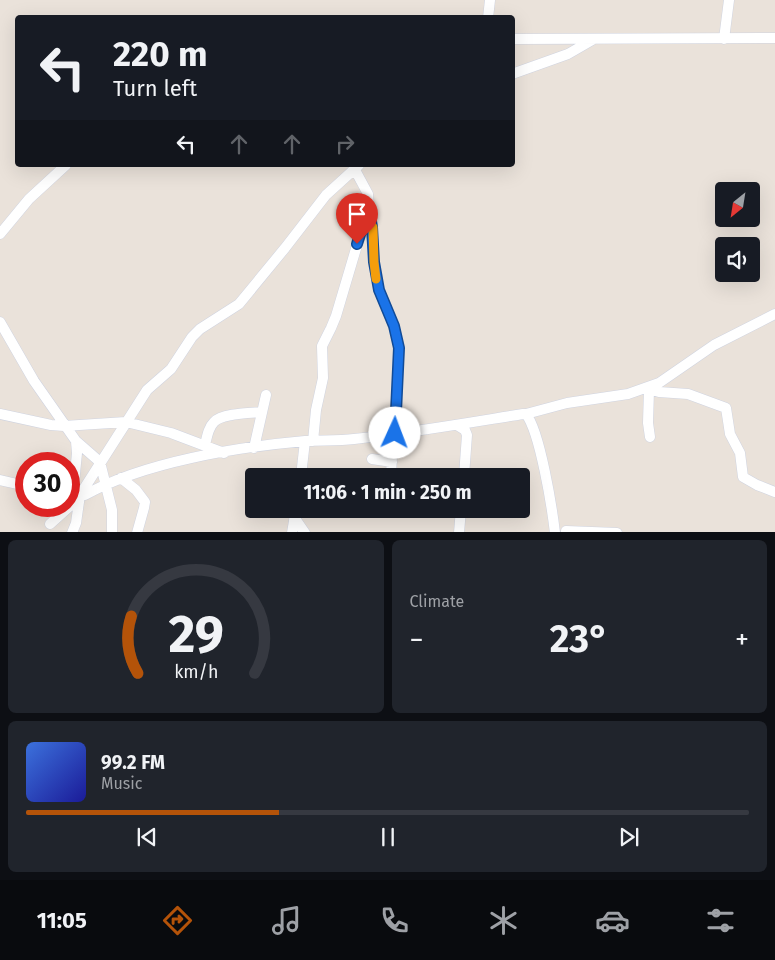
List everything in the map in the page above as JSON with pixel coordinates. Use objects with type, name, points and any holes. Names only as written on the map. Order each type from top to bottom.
[{"type":"street","points":[[488,15],[490,0]]},
{"type":"street","points":[[724,38],[729,0]]},
{"type":"street","points":[[515,73],[563,56],[595,38]]},
{"type":"street","points":[[515,39],[775,38]]},
{"type":"street","points":[[0,234],[29,199],[64,167]]},
{"type":"street","points":[[80,491],[144,395],[171,369],[192,337],[200,329],[239,304],[326,195],[356,167],[368,194],[374,262],[379,290],[394,326],[399,348],[392,468]]},
{"type":"street","points":[[303,468],[322,378],[322,346],[331,328],[369,210]]},
{"type":"street","points":[[80,494],[121,478],[199,457],[309,441],[353,439],[457,425],[526,414],[567,403],[622,395],[647,389],[722,340],[775,314]]},
{"type":"street","points":[[0,322],[21,360],[64,426],[76,441],[100,462],[112,510],[112,532]]},
{"type":"street","points":[[647,389],[650,437]]},
{"type":"street","points":[[647,389],[659,392],[688,394],[726,408],[730,434],[740,453],[743,477],[775,492]]},
{"type":"street","points":[[254,448],[266,395]]},
{"type":"street","points":[[205,445],[209,429],[217,419],[238,414],[262,412]]},
{"type":"street","points":[[0,414],[33,422],[64,426],[126,422],[172,433],[224,453]]},
{"type":"street","points":[[526,414],[531,423],[541,456],[555,532]]},
{"type":"street","points":[[457,425],[465,430],[467,435],[465,468]]},
{"type":"street","points":[[76,441],[77,452]]},
{"type":"street","points":[[372,459],[392,462]]},
{"type":"street","points":[[121,478],[136,490],[145,502],[137,532]]},
{"type":"street","points":[[0,480],[15,483]]},
{"type":"street","points":[[80,495],[108,498]]},
{"type":"street","points":[[553,515],[568,532],[617,532]]},
{"type":"street","points":[[50,524],[57,517]]},
{"type":"street","points":[[72,532],[76,517]]},
{"type":"street","points":[[292,532],[294,518]]},
{"type":"street","points":[[298,518],[305,532]]},
{"type":"street","points":[[459,532],[460,518]]},
{"type":"slow traffic","points":[[373,227],[376,279]]},
{"type":"route","points":[[357,244],[369,210],[375,273],[379,290],[394,326],[399,348],[395,433]]}]
